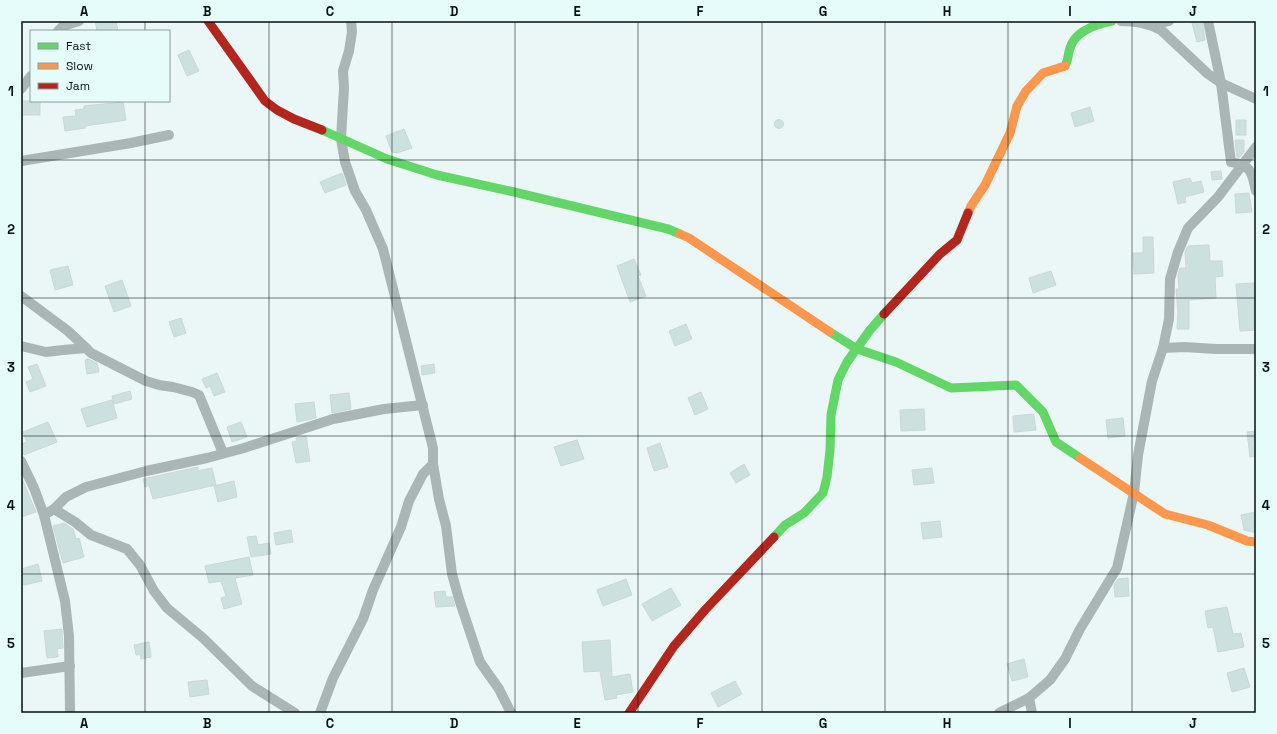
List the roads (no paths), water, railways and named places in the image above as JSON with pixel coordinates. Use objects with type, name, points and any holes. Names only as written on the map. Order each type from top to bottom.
[{"type":"street","points":[[59,30],[63,26],[79,21]]},
{"type":"street","points":[[208,21],[265,101],[277,110],[294,119],[314,126],[387,159],[437,175],[668,229],[689,238],[820,326],[857,349],[896,362],[951,388],[1016,385],[1043,412],[1056,442],[1165,514],[1208,525],[1247,541],[1256,542]]},
{"type":"street","points":[[352,21],[349,51],[343,71],[344,88],[341,139],[345,162],[355,191],[366,210],[383,249],[434,448],[434,464],[439,499],[446,526],[452,574],[459,599],[480,662],[499,689],[511,713]]},
{"type":"street","points":[[629,713],[674,646],[705,610],[768,545],[785,525],[804,513],[823,493],[827,477],[830,450],[831,415],[838,380],[847,362],[888,308],[940,254],[957,240],[971,206],[985,185],[1010,133],[1017,106],[1026,90],[1043,73],[1066,66],[1071,44],[1083,32],[1097,24],[1112,21]]},
{"type":"street","points":[[1121,21],[1152,23],[1169,21]]},
{"type":"street","points":[[1208,21],[1221,83],[1231,162],[1242,164],[1252,172],[1256,191]]},
{"type":"street","points":[[1152,23],[1167,35],[1208,74],[1221,83],[1256,99]]},
{"type":"street","points":[[21,89],[30,77]]},
{"type":"street","points":[[21,161],[169,136]]},
{"type":"street","points":[[999,713],[1029,698],[1050,680],[1065,659],[1080,629],[1117,568],[1134,493],[1138,455],[1152,381],[1163,348],[1169,319],[1170,279],[1178,252],[1188,228],[1218,197],[1256,147]]},
{"type":"street","points":[[21,296],[68,331],[91,353],[146,381],[186,390],[199,395],[223,453]]},
{"type":"street","points":[[21,346],[46,352],[86,348]]},
{"type":"street","points":[[1163,348],[1184,347],[1256,349]]},
{"type":"street","points":[[44,515],[54,510],[66,497],[86,487],[223,453],[333,419],[384,409],[423,405]]},
{"type":"street","points":[[21,461],[34,488],[44,515],[65,601],[69,636],[70,713]]},
{"type":"street","points":[[320,713],[333,678],[363,619],[373,590],[401,527],[409,501],[423,474],[434,464]]},
{"type":"street","points":[[54,510],[75,522],[91,535],[127,549],[140,565],[154,591],[167,608],[203,638],[252,686],[294,713]]},
{"type":"street","points":[[21,673],[70,666]]},
{"type":"street","points":[[1029,698],[1032,713]]}]
